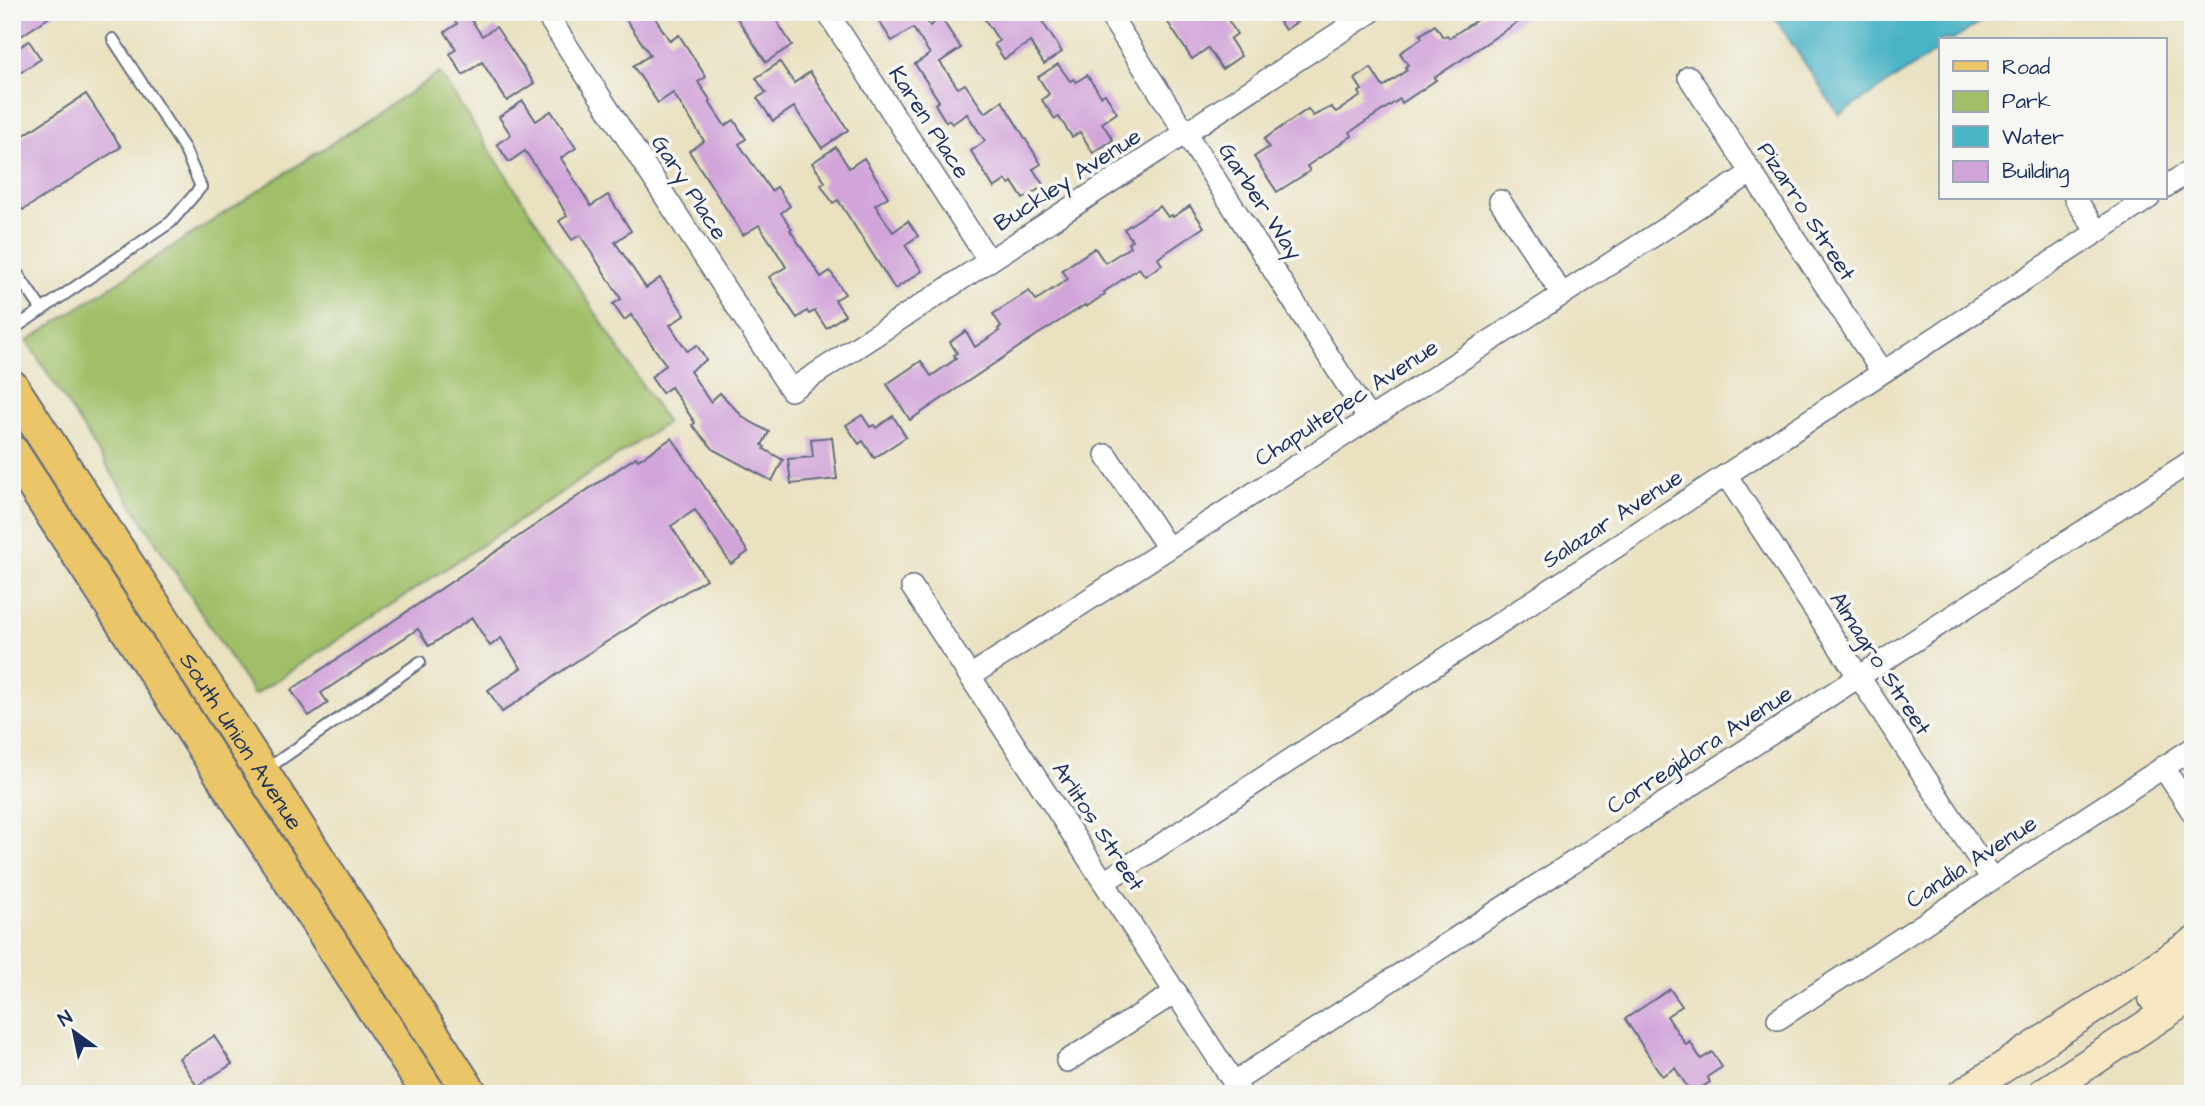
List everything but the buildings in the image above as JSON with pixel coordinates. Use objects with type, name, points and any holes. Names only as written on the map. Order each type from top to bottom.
[{"type":"main road","name":"South Union Avenue","points":[[12,387],[471,1094]]},
{"type":"main road","name":"South Union Avenue","points":[[12,452],[429,1094]]},
{"type":"main road","points":[[145,656],[171,663],[240,768],[262,772]]},
{"type":"main road","points":[[259,831],[289,845],[369,966],[393,974]]},
{"type":"main road","points":[[1962,1094],[2193,943]]},
{"type":"main road","points":[[2053,1087],[2096,1041],[2118,1022],[2193,972]]},
{"type":"main road","points":[[2053,1087],[2193,995]]},
{"type":"main road","points":[[1992,1094],[2012,1061]]},
{"type":"street","name":"Gary Place","points":[[545,12],[791,390]]},
{"type":"street","name":"Karen Place","points":[[827,12],[989,261]]},
{"type":"street","name":"Garber Way","points":[[1108,12],[1369,419]]},
{"type":"street","name":"Buckley Avenue","points":[[791,390],[1371,12]]},
{"type":"street","name":"Pizarro Street","points":[[1689,77],[1882,373]]},
{"type":"street","points":[[2166,186],[2193,169]]},
{"type":"street","name":"Chapultepec Avenue","points":[[970,676],[1751,173]]},
{"type":"street","points":[[2076,200],[2097,232]]},
{"type":"street","name":"Salazar Avenue","points":[[1104,882],[2146,200]]},
{"type":"street","points":[[1500,201],[1562,294]]},
{"type":"street","points":[[1106,455],[1168,548]]},
{"type":"street","name":"Corregidora Avenue","points":[[1238,1088],[1859,677],[2193,460]]},
{"type":"street","name":"Almagro Street","points":[[1726,475],[1992,879]]},
{"type":"street","name":"Arlitos Street","points":[[912,587],[1238,1088]]},
{"type":"street","name":"Candia Avenue","points":[[1778,1019],[2193,748]]},
{"type":"street","points":[[2163,767],[2193,813]]},
{"type":"street","points":[[1068,1061],[1176,992]]},
{"type":"lane","points":[[12,330],[171,222],[201,187],[184,148],[113,39]]},
{"type":"lane","points":[[12,266],[42,310]]},
{"type":"lane","points":[[262,772],[420,662]]},
{"type":"green space","points":[[440,73],[667,423],[254,695],[27,341]]},
{"type":"water","points":[[1771,12],[1996,12],[1956,38],[1939,38],[1939,49],[1839,115]]}]
